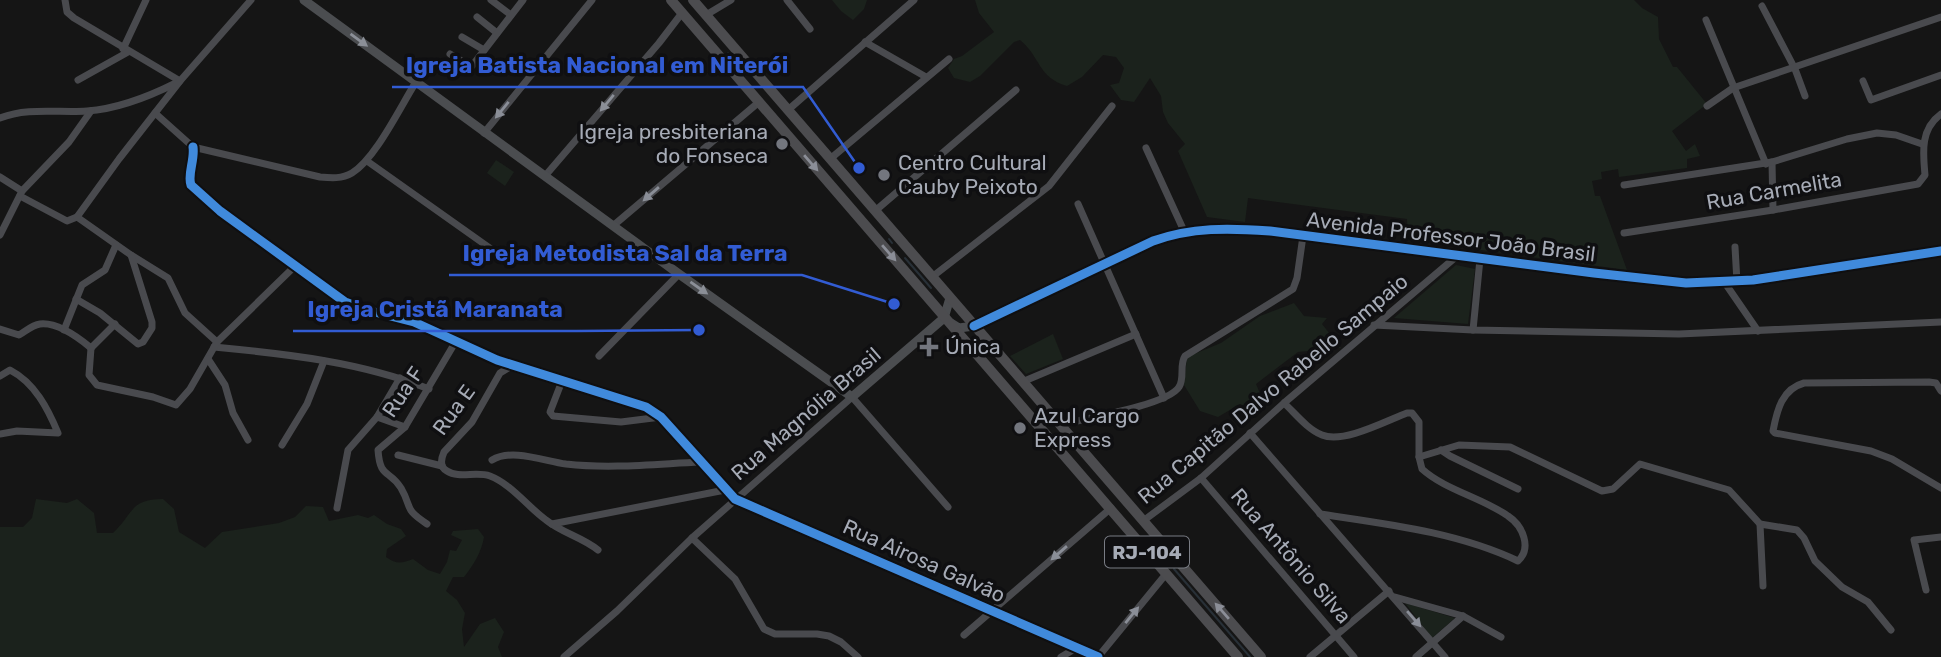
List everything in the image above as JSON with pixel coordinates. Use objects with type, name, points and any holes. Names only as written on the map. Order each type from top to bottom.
[{"type":"highway","name":"RJ-104","points":[[671,0],[1238,657]]},
{"type":"highway","name":"RJ-104","points":[[693,0],[1261,657]]},
{"type":"main road","points":[[303,0],[852,397]]},
{"type":"main road","name":"Avenida Professor João Brasil","points":[[974,326],[1104,263],[1153,241],[1184,231],[1232,228],[1686,283],[1737,282],[1941,251]]},
{"type":"main road","points":[[950,298],[944,318],[959,328],[974,326]]},
{"type":"main road","name":"Rua Magnólia Brasil","points":[[852,397],[944,318]]},
{"type":"street","points":[[65,0],[69,14],[180,81]]},
{"type":"street","points":[[78,80],[126,50],[146,0]]},
{"type":"street","points":[[0,177],[21,194],[67,221],[77,217],[180,81],[251,0]]},
{"type":"street","points":[[491,0],[511,15]]},
{"type":"street","points":[[450,54],[472,66],[523,0]]},
{"type":"street","points":[[484,133],[592,0]]},
{"type":"street","points":[[706,15],[731,0]]},
{"type":"street","points":[[787,0],[810,29]]},
{"type":"street","points":[[788,110],[914,0]]},
{"type":"street","points":[[1762,6],[1795,69],[1805,96]]},
{"type":"street","points":[[545,176],[682,13]]},
{"type":"street","points":[[477,17],[497,33]]},
{"type":"street","points":[[1707,106],[1734,88],[1941,17]]},
{"type":"street","points":[[1706,20],[1769,163],[1773,210]]},
{"type":"street","points":[[462,37],[484,50]]},
{"type":"street","points":[[865,42],[926,77]]},
{"type":"street","points":[[830,159],[949,58]]},
{"type":"street","points":[[1863,81],[1870,100],[1941,75]]},
{"type":"street","points":[[0,118],[18,113],[91,111],[154,94],[180,81]]},
{"type":"street","points":[[155,113],[193,147],[327,177],[350,174],[367,161],[416,82]]},
{"type":"street","points":[[875,211],[1016,90]]},
{"type":"street","points":[[614,225],[759,102]]},
{"type":"street","points":[[932,277],[1049,186],[1112,106]]},
{"type":"street","points":[[0,235],[21,194],[69,142],[91,111]]},
{"type":"street","points":[[1624,185],[1769,163],[1847,139],[1877,133],[1896,135],[1923,144],[1931,124],[1941,114]]},
{"type":"street","name":"Rua Carmelita","points":[[1625,233],[1918,184],[1925,175],[1923,144]]},
{"type":"street","points":[[193,147],[195,158],[189,181],[191,185],[220,211],[345,302],[414,322],[497,360],[646,407],[660,417]]},
{"type":"street","points":[[1146,148],[1184,231]]},
{"type":"street","points":[[367,161],[494,251]]},
{"type":"street","points":[[1078,204],[1164,398]]},
{"type":"street","points":[[77,217],[168,278],[185,313],[216,344],[324,360],[400,377],[429,389]]},
{"type":"street","points":[[1059,425],[1141,406],[1164,398],[1180,387],[1181,362],[1185,356],[1293,289],[1303,236]]},
{"type":"street","points":[[64,330],[85,281],[105,270],[116,245]]},
{"type":"street","points":[[1735,247],[1737,282]]},
{"type":"street","points":[[76,299],[140,344],[152,328],[152,322],[131,255]]},
{"type":"street","name":"Rua Capitão Dalvo Rabello Sampaio","points":[[1143,521],[1200,478],[1284,402],[1457,256]]},
{"type":"street","points":[[1473,330],[1480,259]]},
{"type":"street","points":[[115,324],[92,348],[89,375],[97,385],[153,397],[175,405],[190,389],[216,344],[294,267]]},
{"type":"street","points":[[599,356],[679,274]]},
{"type":"street","points":[[1726,283],[1758,331]]},
{"type":"street","points":[[1374,325],[1679,334],[1941,322]]},
{"type":"street","points":[[0,329],[19,335],[36,325],[45,324],[64,330],[92,348]]},
{"type":"street","points":[[1022,382],[1136,334]]},
{"type":"street","name":"Rua F","points":[[427,524],[410,511],[401,489],[380,466],[380,448],[405,426],[456,341]]},
{"type":"street","points":[[208,359],[225,385],[233,413],[248,440]]},
{"type":"street","points":[[282,445],[307,404],[324,360]]},
{"type":"street","name":"Rua E","points":[[497,360],[500,373]]},
{"type":"street","name":"Rua E","points":[[513,365],[500,373],[472,422],[444,452],[441,458],[442,466],[445,471],[455,474],[484,475],[500,481],[552,524]]},
{"type":"street","points":[[0,376],[10,370],[32,386],[58,433],[17,431],[0,435]]},
{"type":"street","points":[[337,508],[348,450],[377,418],[400,377]]},
{"type":"street","points":[[562,381],[550,414],[575,419],[621,422],[660,417]]},
{"type":"street","points":[[1941,391],[1936,383],[1929,382],[1804,383],[1791,389],[1779,404],[1774,433],[1871,451],[1892,459],[1941,488]]},
{"type":"street","points":[[852,397],[948,507]]},
{"type":"street","name":"Rua Magnólia Brasil","points":[[564,657],[617,611],[692,538],[852,397]]},
{"type":"street","points":[[1284,402],[1324,436],[1349,435],[1412,413],[1419,422],[1420,465],[1427,473],[1512,520],[1527,546],[1519,561],[1490,548],[1465,541],[1320,514]]},
{"type":"street","name":"Rua Airosa Galvão","points":[[660,417],[736,499],[1098,657]]},
{"type":"street","points":[[377,418],[405,426]]},
{"type":"street","points":[[1250,433],[1445,657]]},
{"type":"street","points":[[1419,457],[1459,445],[1510,447],[1602,491],[1613,489],[1640,464],[1729,489],[1759,524],[1763,586]]},
{"type":"street","points":[[1441,450],[1517,489]]},
{"type":"street","points":[[398,455],[442,466]]},
{"type":"street","points":[[492,460],[507,455],[567,464],[606,466],[701,462]]},
{"type":"street","name":"Rua Antônio Silva","points":[[1200,478],[1354,657]]},
{"type":"street","points":[[552,524],[725,490]]},
{"type":"street","points":[[964,635],[1111,508]]},
{"type":"street","points":[[552,524],[598,550]]},
{"type":"street","points":[[1759,524],[1797,530],[1815,561],[1842,587],[1868,602],[1891,630]]},
{"type":"street","points":[[1926,590],[1914,540],[1941,537]]},
{"type":"street","points":[[692,538],[735,579],[764,629],[775,634],[829,636],[841,642],[858,657]]},
{"type":"street","points":[[1098,657],[1166,574]]},
{"type":"street","points":[[1310,657],[1392,594]]},
{"type":"street","points":[[1392,594],[1463,616],[1501,637]]},
{"type":"street","points":[[1416,657],[1463,616]]},
{"type":"street","points":[[1061,657],[1078,647]]},
{"type":"shaded area","points":[[832,0],[867,0],[864,9],[853,20]]},
{"type":"shaded area","points":[[975,0],[1634,0],[1658,17],[1659,39],[1673,67],[1677,67],[1707,104],[1672,131],[1686,151],[1695,144],[1700,156],[1687,159],[1687,168],[1619,177],[1618,169],[1601,172],[1602,179],[1592,181],[1595,196],[1600,196],[1627,270],[1408,240],[1407,219],[1248,198],[1245,222],[1207,217],[1178,151],[1185,144],[1168,123],[1161,96],[1150,78],[1134,102],[1121,100],[1110,85],[1119,83],[1124,68],[1116,57],[1103,55],[1082,77],[1067,86],[1044,72],[1020,40],[1014,42],[980,76],[970,82],[954,78],[948,68],[954,59],[994,32],[979,13]]},
{"type":"shaded area","points":[[496,160],[514,172],[505,186],[487,173]]},
{"type":"shaded area","points":[[1456,265],[1475,269],[1468,324],[1394,318]]},
{"type":"shaded area","points":[[1294,303],[1304,316],[1327,318],[1322,324],[1341,348],[1298,352],[1256,384],[1264,403],[1252,415],[1240,404],[1218,417],[1200,411],[1184,385],[1187,357],[1221,343],[1260,316]]},
{"type":"shaded area","points":[[1053,334],[1063,359],[1026,374],[1010,356]]},
{"type":"shaded area","points":[[36,499],[67,503],[77,499],[94,513],[97,533],[113,533],[138,504],[163,499],[174,509],[179,532],[205,548],[222,532],[279,523],[295,517],[306,506],[323,507],[329,521],[358,515],[368,518],[374,515],[401,529],[406,536],[387,549],[386,557],[399,562],[413,559],[428,570],[440,574],[450,550],[456,551],[462,540],[451,535],[453,531],[478,529],[484,537],[477,558],[464,577],[453,577],[446,591],[457,600],[465,613],[462,629],[464,647],[480,624],[495,618],[504,632],[498,647],[502,657],[0,657],[0,527],[23,527],[32,518]]},
{"type":"shaded area","points":[[1405,603],[1455,618],[1432,638]]},
{"type":"waterway","points":[[728,53],[741,68]]},
{"type":"waterway","points":[[889,239],[892,243]]},
{"type":"waterway","points":[[905,258],[931,288]]},
{"type":"waterway","points":[[1174,569],[1250,657]]},
{"type":"cycle path","points":[[193,147],[191,185],[220,211],[345,302],[414,322],[497,360],[646,407],[661,417],[735,499],[1098,657]]},
{"type":"cycle path","points":[[974,326],[1153,241],[1182,233],[1211,230],[1270,231],[1686,283],[1753,280],[1941,251]]},
{"type":"place","name":"Igreja presbiteriana do Fonseca","points":[[782,144]]},
{"type":"place","name":"Igreja Batista Nacional em Niterói","points":[[859,168]]},
{"type":"place","name":"Centro Cultural Cauby Peixoto","points":[[884,175]]},
{"type":"place","name":"Igreja Metodista Sal da Terra","points":[[894,304]]},
{"type":"place","name":"Igreja Cristã Maranata","points":[[699,330]]},
{"type":"place","name":"Única","points":[[929,347]]},
{"type":"place","name":"Azul Cargo Express","points":[[1020,428]]}]
